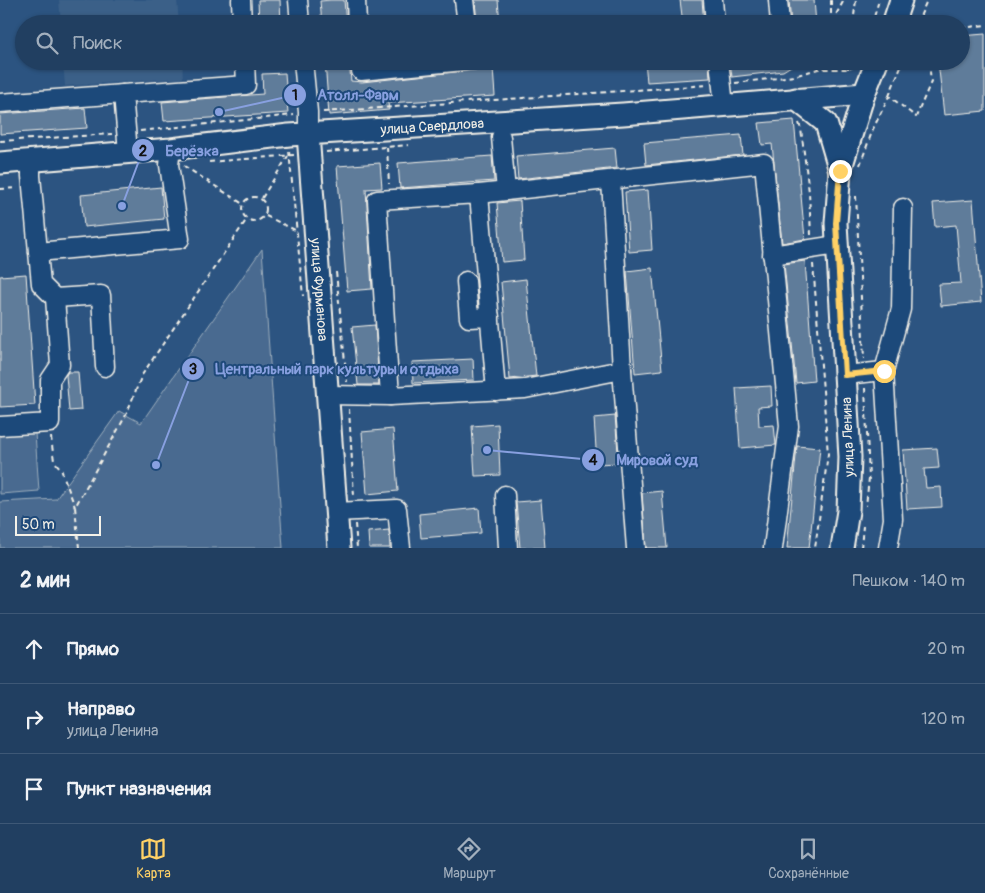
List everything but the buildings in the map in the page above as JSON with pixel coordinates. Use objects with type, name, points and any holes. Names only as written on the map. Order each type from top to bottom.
[{"type":"main road","points":[[896,15],[901,0]]},
{"type":"main road","name":"улица Ленина","points":[[842,548],[848,511],[855,374],[837,245],[836,223],[849,171],[864,94],[873,70]]},
{"type":"main road","name":"улица Свердлова","points":[[0,163],[31,160],[128,142],[176,156],[308,134],[623,114],[723,94],[796,99],[864,94]]},
{"type":"main road","points":[[796,99],[826,123],[849,171]]},
{"type":"main road","name":"улица Фурманова","points":[[308,134],[327,395],[345,512],[339,548]]},
{"type":"street","points":[[240,0],[241,15]]},
{"type":"street","points":[[298,0],[299,15]]},
{"type":"street","points":[[356,0],[357,15]]},
{"type":"street","points":[[464,0],[466,15]]},
{"type":"street","points":[[713,0],[714,15]]},
{"type":"street","points":[[778,0],[779,15]]},
{"type":"street","points":[[0,103],[246,85],[245,70]]},
{"type":"street","name":"улица Фурманова","points":[[304,70],[308,134]]},
{"type":"street","points":[[720,70],[723,94]]},
{"type":"street","points":[[123,94],[128,142]]},
{"type":"street","points":[[501,137],[506,191]]},
{"type":"street","points":[[38,252],[180,239],[169,165],[176,156]]},
{"type":"street","points":[[0,426],[50,423],[50,380],[60,365],[55,298],[41,284],[31,160]]},
{"type":"street","points":[[390,396],[377,200],[480,194],[764,163],[789,426],[773,548]]},
{"type":"street","points":[[611,180],[622,370],[636,548]]},
{"type":"street","points":[[480,194],[496,390]]},
{"type":"street","points":[[888,548],[893,519],[884,371],[901,308],[903,208]]},
{"type":"street","points":[[772,255],[837,245]]},
{"type":"street","points":[[466,281],[469,318],[490,317]]},
{"type":"street","points":[[55,298],[101,295],[105,368]]},
{"type":"street","points":[[327,395],[390,396],[525,389],[622,370]]},
{"type":"street","points":[[855,374],[884,371]]},
{"type":"street","points":[[505,495],[508,548]]},
{"type":"street","points":[[345,512],[397,509],[401,548]]},
{"type":"path","points":[[831,0],[832,15]]},
{"type":"path","points":[[836,15],[844,0]]},
{"type":"path","points":[[854,15],[856,0]]},
{"type":"path","points":[[875,15],[879,0]]},
{"type":"path","points":[[921,15],[927,0]]},
{"type":"path","points":[[970,27],[985,25]]},
{"type":"path","points":[[322,112],[723,94],[815,70]]},
{"type":"path","points":[[849,171],[873,129],[899,70]]},
{"type":"path","points":[[889,96],[916,117],[931,82],[929,70]]},
{"type":"path","points":[[0,141],[128,142],[289,116]]},
{"type":"path","points":[[802,129],[809,192],[811,249],[828,454],[815,548]]},
{"type":"path","points":[[387,147],[390,199]]},
{"type":"path","points":[[176,156],[243,204]]},
{"type":"path","points":[[261,199],[288,156]]},
{"type":"path","points":[[0,189],[20,188],[19,183]]},
{"type":"path","points":[[855,190],[855,374],[869,478],[865,513]]},
{"type":"path","points":[[251,197],[261,199],[266,206],[265,216],[256,221],[247,219],[242,212],[243,204],[251,197]]},
{"type":"path","points":[[265,216],[297,231]]},
{"type":"path","points":[[75,506],[126,415],[142,375],[247,219]]},
{"type":"path","points":[[336,269],[348,395],[345,512],[357,548]]},
{"type":"path","points":[[50,423],[54,461],[61,469],[75,506],[79,548]]},
{"type":"path","points":[[861,548],[864,522]]},
{"type":"shaded area","points":[[59,0],[177,0],[178,15],[60,15]]},
{"type":"shaded area","points":[[64,70],[183,70],[183,78],[65,86]]},
{"type":"shaded area","points":[[262,249],[283,548],[0,548],[0,502],[56,499],[119,411],[141,423]]},
{"type":"shaded area","points":[[35,433],[39,491],[0,494],[0,435]]},
{"type":"place","name":"Атолл-Фарм","points":[[219,112]]},
{"type":"place","name":"Берёзка","points":[[122,206]]},
{"type":"place","name":"Мировой суд","points":[[487,450]]},
{"type":"place","name":"Центральный парк культуры и отдыха","points":[[156,465]]},
{"type":"route","points":[[840,171],[836,223],[845,375],[884,371]]}]
